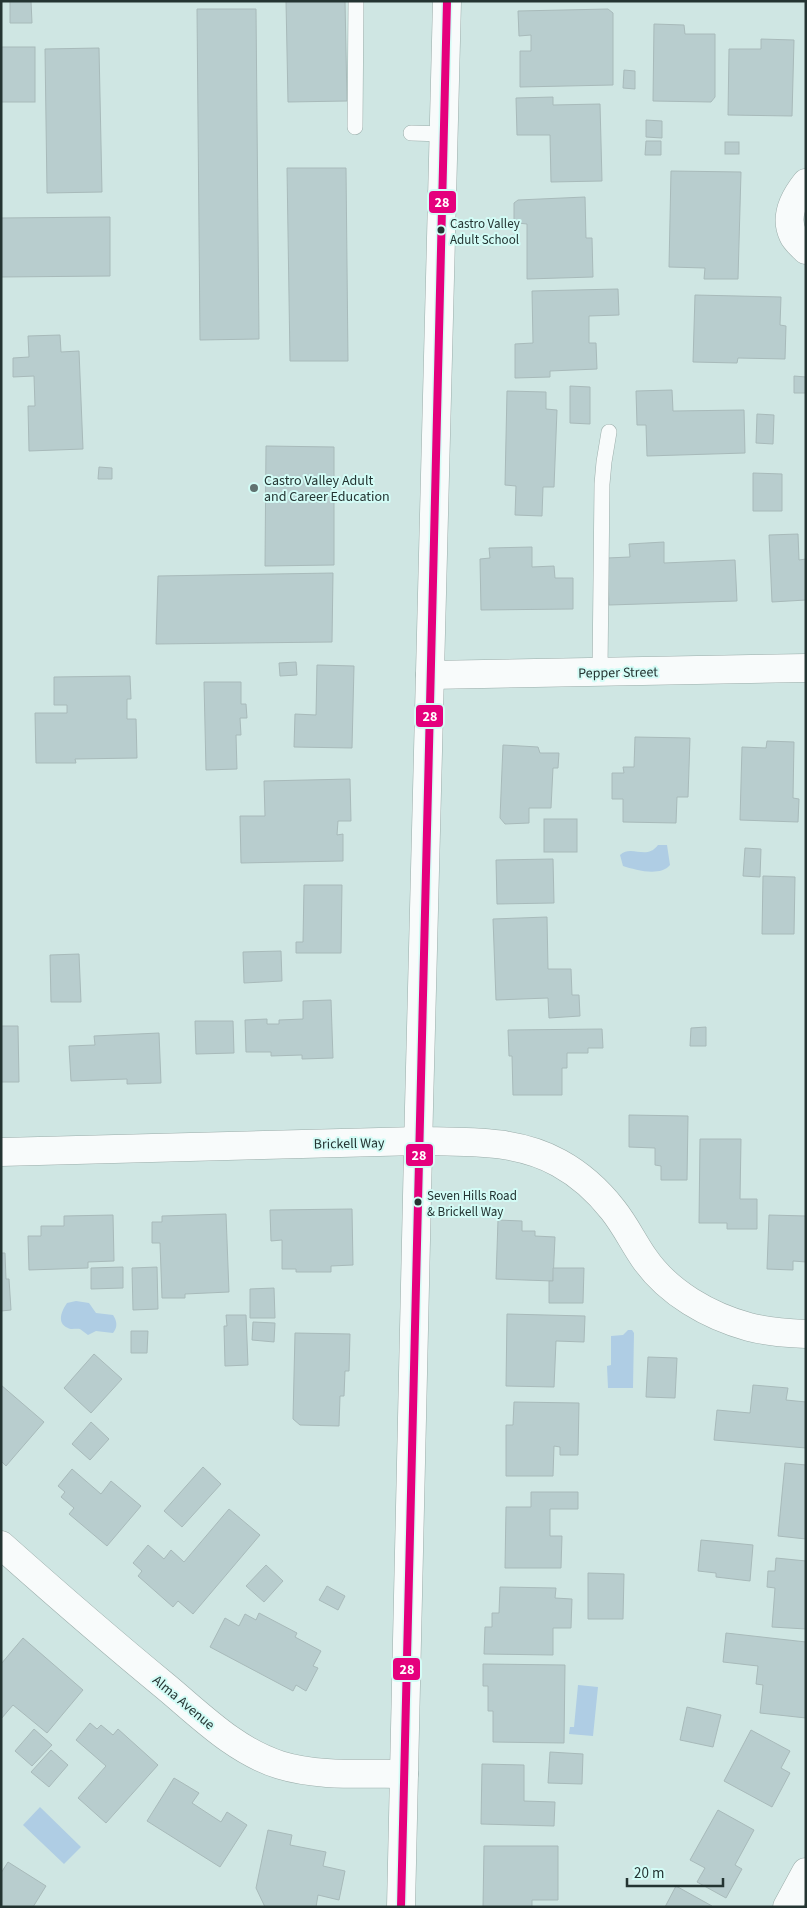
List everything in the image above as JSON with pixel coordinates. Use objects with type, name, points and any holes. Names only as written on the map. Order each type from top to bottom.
[{"type":"street","points":[[401,1907],[447,1]]},
{"type":"street","points":[[806,184],[795,196],[789,217],[793,235],[806,250]]},
{"type":"street","name":"Pepper Street","points":[[430,675],[806,668]]},
{"type":"street","name":"Brickell Way","points":[[1,1152],[418,1141],[494,1143],[536,1152],[578,1175],[613,1209],[645,1259],[662,1279],[692,1303],[732,1322],[751,1328],[806,1334]]},
{"type":"street","name":"Alma Avenue","points":[[1,1545],[158,1680],[241,1747],[279,1765],[298,1769],[320,1772],[404,1774]]},
{"type":"street","points":[[787,1907],[806,1872]]},
{"type":"lane","points":[[354,127],[356,1]]},
{"type":"lane","points":[[411,133],[444,134]]},
{"type":"lane","points":[[600,672],[602,484],[609,432]]},
{"type":"water","points":[[658,845],[667,845],[670,865],[666,869],[648,872],[623,866],[620,855],[625,852],[649,852]]},
{"type":"water","points":[[76,1301],[89,1303],[96,1313],[113,1315],[116,1328],[113,1333],[96,1331],[88,1335],[80,1329],[71,1329],[64,1326],[61,1320],[63,1309],[67,1303]]},
{"type":"water","points":[[628,1330],[632,1330],[634,1333],[633,1388],[608,1388],[607,1366],[611,1365],[611,1336],[623,1335]]},
{"type":"water","points":[[578,1685],[598,1687],[593,1736],[569,1734],[570,1727],[574,1727]]},
{"type":"water","points":[[40,1807],[81,1847],[64,1864],[23,1825]]},
{"type":"building","points":[[10,1],[31,1],[32,23],[10,23]]},
{"type":"building","points":[[286,1],[345,1],[347,101],[288,102]]},
{"type":"building","points":[[197,9],[256,9],[259,339],[200,340]]},
{"type":"building","points":[[608,9],[613,13],[613,85],[520,87],[520,51],[531,51],[531,35],[519,36],[518,11]]},
{"type":"building","points":[[654,24],[684,25],[685,34],[715,34],[715,97],[711,102],[653,101]]},
{"type":"building","points":[[761,39],[794,40],[792,116],[728,115],[729,49],[761,49]]},
{"type":"building","points":[[1,47],[35,47],[35,102],[1,102]]},
{"type":"building","points":[[99,48],[102,192],[47,193],[45,49]]},
{"type":"building","points":[[624,70],[635,71],[635,89],[623,88]]},
{"type":"building","points":[[553,97],[553,105],[600,104],[602,181],[551,182],[550,135],[517,135],[516,98]]},
{"type":"building","points":[[646,120],[662,121],[662,138],[646,137]]},
{"type":"building","points":[[646,141],[661,141],[661,155],[645,155]]},
{"type":"building","points":[[725,142],[739,142],[739,154],[725,154]]},
{"type":"building","points":[[287,168],[346,168],[348,361],[290,361]]},
{"type":"building","points":[[671,171],[741,172],[738,279],[704,279],[705,268],[669,267]]},
{"type":"building","points":[[585,197],[586,238],[592,238],[593,277],[527,279],[527,224],[518,223],[514,219],[514,203],[518,200]]},
{"type":"building","points":[[110,217],[110,276],[1,277],[1,218]]},
{"type":"building","points":[[618,289],[619,315],[589,316],[589,343],[596,343],[597,369],[550,371],[550,377],[515,378],[515,344],[533,343],[532,291]]},
{"type":"building","points":[[695,295],[781,297],[780,325],[786,326],[785,359],[738,358],[737,363],[693,362]]},
{"type":"building","points":[[60,335],[61,352],[79,351],[83,449],[29,451],[28,406],[35,406],[34,376],[13,377],[13,358],[29,357],[28,336]]},
{"type":"building","points":[[794,376],[806,377],[806,393],[794,393]]},
{"type":"building","points":[[570,386],[590,387],[590,424],[570,423]]},
{"type":"building","points":[[672,390],[673,411],[744,410],[745,453],[647,456],[646,425],[637,425],[636,391]]},
{"type":"building","points":[[507,391],[546,392],[546,409],[557,410],[554,487],[543,487],[542,516],[515,515],[516,486],[505,485]]},
{"type":"building","points":[[757,414],[774,415],[773,444],[756,443]]},
{"type":"building","points":[[266,446],[334,447],[334,565],[265,566]]},
{"type":"building","points":[[99,467],[112,468],[112,479],[98,479]]},
{"type":"building","points":[[753,473],[782,474],[782,511],[753,511]]},
{"type":"building","points":[[798,534],[799,560],[806,559],[806,600],[772,602],[769,535]]},
{"type":"building","points":[[664,542],[664,563],[735,560],[737,601],[609,605],[607,558],[630,557],[629,544]]},
{"type":"building","points":[[532,547],[532,567],[554,566],[555,578],[573,578],[573,609],[481,610],[480,559],[490,558],[489,548]]},
{"type":"building","points":[[333,573],[332,642],[156,644],[158,576]]},
{"type":"building","points":[[296,662],[297,675],[280,676],[279,663]]},
{"type":"building","points":[[317,665],[354,666],[352,748],[294,747],[295,714],[316,715]]},
{"type":"building","points":[[130,676],[131,699],[127,699],[127,719],[136,719],[137,758],[75,759],[76,763],[36,763],[35,713],[67,713],[67,705],[54,705],[54,677]]},
{"type":"building","points":[[204,682],[241,682],[241,704],[246,704],[247,718],[240,718],[241,735],[236,735],[237,769],[206,770]]},
{"type":"building","points":[[635,737],[690,738],[688,797],[677,797],[676,823],[623,822],[623,799],[612,799],[612,773],[624,773],[623,767],[634,767]]},
{"type":"building","points":[[767,741],[794,742],[793,798],[799,799],[798,822],[740,820],[742,747],[766,748]]},
{"type":"building","points":[[503,745],[538,747],[540,753],[559,753],[558,768],[553,768],[551,808],[529,808],[529,823],[505,824],[500,818]]},
{"type":"building","points":[[350,779],[351,821],[338,821],[337,835],[343,834],[343,861],[241,863],[240,816],[265,816],[264,781]]},
{"type":"building","points":[[544,819],[577,819],[577,852],[544,852]]},
{"type":"building","points":[[745,848],[761,849],[760,877],[743,876]]},
{"type":"building","points":[[553,859],[554,903],[497,904],[496,860]]},
{"type":"building","points":[[763,876],[795,877],[794,934],[762,934]]},
{"type":"building","points":[[304,885],[342,885],[341,953],[296,953],[296,942],[303,942]]},
{"type":"building","points":[[547,917],[548,969],[571,969],[572,995],[579,995],[580,1016],[549,1018],[548,998],[496,1000],[493,919]]},
{"type":"building","points":[[281,951],[282,981],[244,983],[243,952]]},
{"type":"building","points":[[79,954],[81,1002],[51,1002],[50,955]]},
{"type":"building","points":[[331,1000],[333,1058],[302,1059],[302,1055],[271,1056],[271,1052],[246,1052],[245,1020],[267,1019],[267,1024],[279,1024],[279,1020],[303,1019],[303,1001]]},
{"type":"building","points":[[195,1021],[233,1021],[234,1053],[196,1054]]},
{"type":"building","points":[[1,1026],[18,1026],[19,1082],[1,1082]]},
{"type":"building","points":[[706,1027],[706,1046],[690,1046],[691,1028]]},
{"type":"building","points":[[602,1029],[603,1048],[588,1048],[588,1053],[567,1053],[567,1068],[562,1068],[562,1095],[513,1095],[512,1056],[509,1056],[508,1030]]},
{"type":"building","points":[[159,1033],[161,1083],[127,1084],[127,1079],[71,1081],[69,1046],[95,1045],[94,1036]]},
{"type":"building","points":[[629,1115],[688,1116],[687,1180],[661,1180],[661,1166],[655,1165],[655,1148],[629,1147]]},
{"type":"building","points":[[700,1139],[741,1139],[740,1199],[757,1199],[757,1229],[727,1229],[727,1223],[699,1223]]},
{"type":"building","points":[[352,1209],[353,1265],[331,1266],[331,1272],[296,1272],[296,1269],[282,1269],[282,1240],[271,1241],[270,1210]]},
{"type":"building","points":[[226,1214],[229,1292],[185,1294],[185,1298],[162,1298],[160,1243],[152,1243],[152,1222],[162,1222],[162,1216]]},
{"type":"building","points":[[113,1215],[114,1261],[88,1262],[88,1268],[29,1270],[28,1236],[41,1236],[41,1226],[64,1226],[64,1216]]},
{"type":"building","points":[[769,1215],[806,1216],[806,1262],[793,1261],[793,1270],[767,1269]]},
{"type":"building","points":[[498,1220],[522,1221],[522,1231],[535,1231],[535,1236],[555,1237],[553,1281],[496,1279]]},
{"type":"building","points":[[1,1253],[5,1253],[6,1279],[9,1279],[11,1310],[1,1311]]},
{"type":"building","points":[[123,1267],[123,1288],[91,1289],[91,1268]]},
{"type":"building","points":[[157,1267],[158,1309],[133,1310],[132,1268]]},
{"type":"building","points":[[553,1268],[584,1268],[583,1303],[549,1303],[549,1281],[553,1281]]},
{"type":"building","points":[[274,1288],[275,1318],[250,1318],[250,1289]]},
{"type":"building","points":[[507,1314],[585,1316],[584,1342],[556,1341],[554,1387],[506,1386]]},
{"type":"building","points":[[226,1315],[246,1315],[248,1365],[225,1366],[224,1326],[227,1326]]},
{"type":"building","points":[[253,1322],[275,1323],[274,1342],[252,1340]]},
{"type":"building","points":[[131,1331],[148,1331],[147,1353],[131,1353]]},
{"type":"building","points":[[295,1333],[350,1334],[349,1371],[345,1371],[344,1396],[340,1396],[339,1426],[300,1425],[293,1419]]},
{"type":"building","points":[[94,1354],[122,1379],[91,1413],[64,1388]]},
{"type":"building","points":[[648,1357],[677,1358],[675,1398],[646,1397]]},
{"type":"building","points":[[1,1385],[44,1422],[6,1466],[1,1461]]},
{"type":"building","points":[[753,1385],[788,1388],[786,1400],[806,1402],[806,1448],[714,1440],[717,1410],[750,1413]]},
{"type":"building","points":[[514,1402],[579,1403],[578,1455],[560,1455],[560,1447],[554,1446],[553,1476],[506,1476],[506,1425],[513,1425]]},
{"type":"building","points":[[91,1422],[109,1439],[90,1460],[72,1444]]},
{"type":"building","points":[[785,1463],[806,1465],[806,1539],[778,1536]]},
{"type":"building","points":[[203,1467],[221,1484],[182,1527],[164,1511]]},
{"type":"building","points":[[72,1469],[101,1494],[111,1481],[141,1506],[107,1546],[69,1514],[74,1508],[61,1497],[65,1492],[58,1486]]},
{"type":"building","points":[[531,1492],[578,1492],[578,1509],[550,1509],[550,1536],[562,1536],[561,1568],[505,1568],[506,1507],[531,1507]]},
{"type":"building","points":[[229,1509],[260,1535],[193,1614],[178,1601],[173,1607],[138,1576],[142,1571],[133,1563],[148,1545],[164,1559],[171,1550],[184,1562]]},
{"type":"building","points":[[701,1540],[753,1545],[750,1581],[716,1577],[716,1573],[698,1571]]},
{"type":"building","points":[[776,1558],[806,1561],[806,1629],[772,1627],[775,1588],[767,1587],[768,1571],[775,1571]]},
{"type":"building","points":[[266,1565],[283,1581],[264,1602],[246,1586]]},
{"type":"building","points":[[588,1573],[624,1574],[623,1619],[588,1619]]},
{"type":"building","points":[[327,1586],[345,1596],[338,1610],[319,1600]]},
{"type":"building","points":[[500,1587],[556,1588],[555,1598],[572,1599],[571,1628],[553,1628],[553,1655],[484,1654],[485,1627],[492,1627],[492,1613],[499,1613]]},
{"type":"building","points":[[259,1613],[297,1633],[295,1637],[321,1651],[313,1666],[318,1668],[306,1691],[296,1685],[293,1691],[210,1647],[225,1618],[239,1626],[245,1614],[256,1620]]},
{"type":"building","points":[[726,1633],[806,1642],[806,1718],[760,1713],[763,1685],[756,1684],[758,1666],[723,1662]]},
{"type":"building","points":[[23,1638],[83,1690],[47,1733],[13,1705],[1,1719],[1,1664]]},
{"type":"building","points":[[483,1664],[565,1665],[564,1743],[493,1742],[493,1711],[488,1711],[488,1686],[483,1686]]},
{"type":"building","points":[[687,1707],[721,1715],[713,1747],[680,1740]]},
{"type":"building","points":[[90,1723],[97,1729],[101,1725],[113,1735],[118,1729],[158,1765],[106,1823],[78,1798],[106,1766],[76,1740]]},
{"type":"building","points":[[34,1729],[52,1745],[32,1766],[15,1751]]},
{"type":"building","points":[[751,1730],[790,1751],[781,1768],[790,1773],[772,1807],[724,1781]]},
{"type":"building","points":[[51,1750],[68,1765],[49,1787],[31,1772]]},
{"type":"building","points":[[550,1752],[583,1754],[582,1784],[548,1783]]},
{"type":"building","points":[[482,1764],[524,1765],[524,1801],[555,1802],[554,1826],[481,1824]]},
{"type":"building","points":[[174,1778],[199,1793],[192,1803],[221,1822],[227,1812],[247,1825],[220,1867],[147,1821]]},
{"type":"building","points":[[718,1810],[754,1830],[735,1865],[742,1869],[726,1898],[697,1882],[705,1868],[690,1860]]},
{"type":"building","points":[[268,1830],[292,1835],[290,1845],[326,1852],[323,1866],[345,1871],[339,1900],[318,1895],[316,1907],[265,1907],[256,1888]]},
{"type":"building","points":[[484,1846],[558,1846],[558,1900],[532,1900],[532,1907],[483,1907]]},
{"type":"building","points":[[8,1862],[46,1886],[33,1907],[1,1907],[1,1873]]},
{"type":"building","points":[[676,1886],[712,1906],[712,1907],[665,1907]]},
{"type":"transit line","name":"28","points":[[401,1907],[447,1]]},
{"type":"place","name":"Castro Valley Adult School","points":[[441,230]]},
{"type":"place","name":"Castro Valley Adult and Career Education","points":[[254,488]]},
{"type":"place","name":"Seven Hills Road & Brickell Way","points":[[418,1202]]}]
